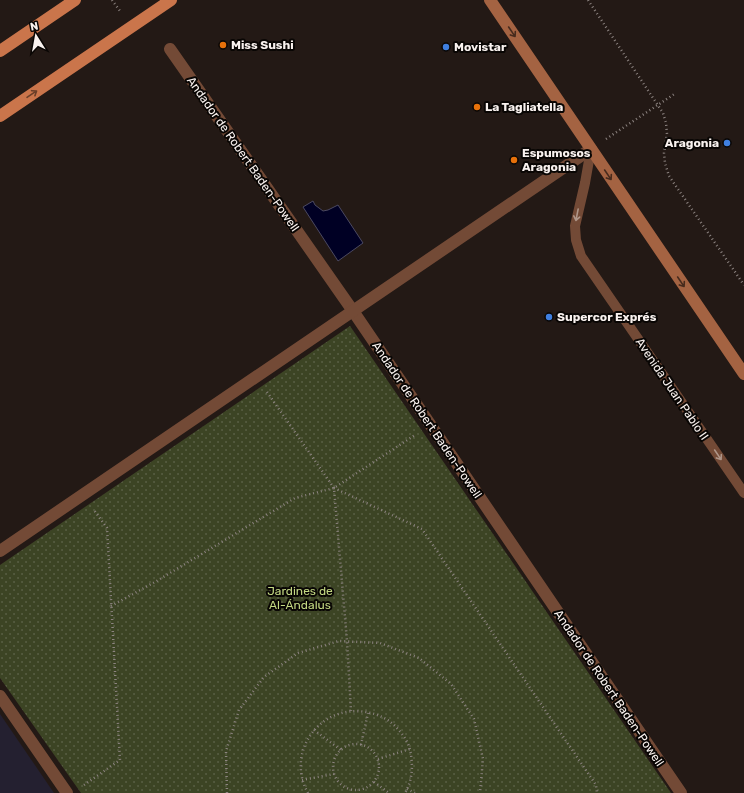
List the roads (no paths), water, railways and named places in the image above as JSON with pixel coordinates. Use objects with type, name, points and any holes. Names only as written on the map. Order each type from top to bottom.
[{"type":"main road","points":[[0,51],[75,0]]},
{"type":"main road","points":[[0,116],[171,0]]},
{"type":"street","points":[[490,0],[744,374]]},
{"type":"street","name":"Andador de Robert Baden-Powell","points":[[170,50],[352,311],[681,793]]},
{"type":"street","points":[[0,551],[591,149]]},
{"type":"street","points":[[0,696],[73,791]]},
{"type":"lane","name":"Avenida Juan Pablo II","points":[[591,149],[575,226],[576,240],[581,256],[744,493]]},
{"type":"water","points":[[313,201],[315,205],[323,211],[338,205],[363,243],[338,261],[303,207]]},
{"type":"place","name":"Miss Sushi","points":[[223,45]]},
{"type":"place","name":"Movistar","points":[[446,47]]},
{"type":"place","name":"La Tagliatella","points":[[477,107]]},
{"type":"place","name":"Aragonia","points":[[727,143]]},
{"type":"place","name":"Espumosos Aragonia","points":[[514,160]]},
{"type":"place","name":"Supercor Exprés","points":[[549,317]]},
{"type":"park label","name":"Jardines de Al-Ándalus","points":[[300,598]]}]
